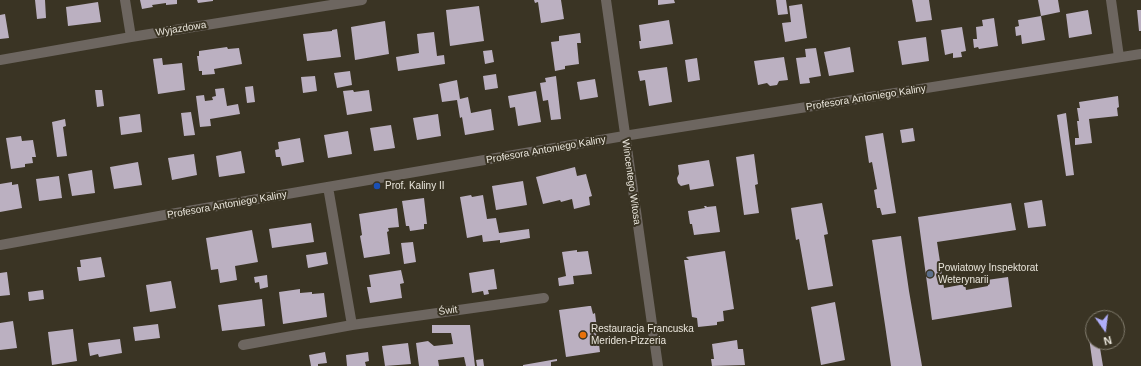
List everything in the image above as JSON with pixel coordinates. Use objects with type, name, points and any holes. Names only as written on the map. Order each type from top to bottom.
[{"type":"street","points":[[125,0],[131,37]]},
{"type":"street","name":"Wyjazdowa","points":[[0,60],[131,37],[362,0]]},
{"type":"street","name":"Wincentego Witosa","points":[[606,0],[657,365]]},
{"type":"street","points":[[1111,0],[1119,57]]},
{"type":"street","name":"Profesora Antoniego Kaliny","points":[[0,245],[624,136],[1141,54]]},
{"type":"street","points":[[328,187],[352,325]]},
{"type":"street","name":"Świt","points":[[243,345],[352,325],[544,298]]},
{"type":"building","points":[[35,0],[45,0],[46,18],[37,19]]},
{"type":"building","points":[[140,0],[177,0],[177,4],[166,5],[166,3],[152,5],[153,7],[142,9]]},
{"type":"building","points":[[197,0],[213,0],[213,1],[198,3]]},
{"type":"building","points":[[534,0],[561,0],[564,19],[541,23],[538,2],[535,3]]},
{"type":"building","points":[[658,0],[674,0],[675,3],[658,5]]},
{"type":"building","points":[[776,0],[786,0],[788,14],[778,15]]},
{"type":"building","points":[[912,0],[929,0],[932,20],[916,22]]},
{"type":"building","points":[[1038,0],[1058,0],[1060,12],[1041,16]]},
{"type":"building","points":[[98,2],[101,22],[68,26],[66,7]]},
{"type":"building","points":[[802,4],[807,38],[785,42],[782,23],[791,22],[789,6]]},
{"type":"building","points":[[479,6],[484,41],[450,46],[446,10]]},
{"type":"building","points":[[1088,10],[1092,34],[1069,38],[1066,14]]},
{"type":"building","points":[[1137,10],[1141,10],[1141,31],[1139,31]]},
{"type":"building","points":[[5,14],[9,38],[0,39],[0,15]]},
{"type":"building","points":[[1041,16],[1045,40],[1022,44],[1021,35],[1016,36],[1015,27],[1019,26],[1018,20]]},
{"type":"building","points":[[994,18],[998,46],[979,49],[978,47],[974,48],[973,39],[977,39],[976,27],[983,26],[982,20]]},
{"type":"building","points":[[669,20],[673,44],[640,49],[639,41],[641,41],[639,25]]},
{"type":"building","points":[[385,21],[389,54],[355,60],[351,27]]},
{"type":"building","points":[[962,27],[966,51],[961,52],[962,57],[953,58],[953,53],[945,55],[941,30]]},
{"type":"building","points":[[337,29],[341,57],[307,61],[303,34],[332,31]]},
{"type":"building","points":[[434,32],[437,56],[444,55],[445,64],[398,71],[396,57],[419,53],[417,34]]},
{"type":"building","points":[[580,33],[581,43],[577,43],[579,64],[565,66],[565,69],[555,71],[551,42],[559,41],[559,36]]},
{"type":"building","points":[[926,37],[929,61],[902,65],[898,41]]},
{"type":"building","points":[[227,47],[228,49],[239,48],[242,64],[214,69],[215,74],[202,75],[202,71],[199,71],[197,56],[199,56],[199,51]]},
{"type":"building","points":[[850,47],[854,72],[829,76],[824,52]]},
{"type":"building","points":[[816,48],[821,76],[809,78],[810,83],[800,84],[796,58],[806,57],[805,49]]},
{"type":"building","points":[[492,50],[494,62],[485,64],[483,51]]},
{"type":"building","points":[[784,57],[788,80],[779,81],[777,85],[770,86],[767,83],[758,85],[754,61]]},
{"type":"building","points":[[162,58],[163,65],[182,63],[185,90],[158,94],[153,59]]},
{"type":"building","points":[[697,58],[700,80],[688,82],[685,60]]},
{"type":"building","points":[[667,67],[672,102],[649,106],[645,80],[640,81],[638,71]]},
{"type":"building","points":[[350,71],[352,85],[337,88],[334,73]]},
{"type":"building","points":[[496,74],[498,88],[485,90],[483,76]]},
{"type":"building","points":[[315,76],[317,91],[303,93],[301,77]]},
{"type":"building","points":[[556,76],[561,119],[551,120],[548,100],[543,101],[540,83],[546,82],[545,78]]},
{"type":"building","points":[[595,79],[598,97],[580,100],[577,82]]},
{"type":"building","points":[[457,80],[460,99],[468,97],[471,113],[491,109],[494,130],[465,135],[457,100],[442,102],[439,84]]},
{"type":"building","points":[[253,86],[255,102],[247,103],[245,87]]},
{"type":"building","points":[[224,88],[227,106],[238,104],[240,114],[210,119],[211,126],[200,127],[196,96],[204,95],[205,101],[213,100],[212,97],[216,96],[215,89]]},
{"type":"building","points":[[95,90],[102,90],[104,106],[97,107]]},
{"type":"building","points":[[353,90],[354,92],[369,90],[372,111],[347,115],[343,91]]},
{"type":"building","points":[[536,91],[541,122],[518,126],[515,107],[510,108],[508,96]]},
{"type":"building","points":[[1118,96],[1118,116],[1089,119],[1092,143],[1075,145],[1075,138],[1079,138],[1077,108],[1080,108],[1079,102]]},
{"type":"building","points":[[191,112],[195,135],[184,136],[181,113]]},
{"type":"building","points":[[1066,113],[1074,175],[1066,176],[1057,115]]},
{"type":"building","points":[[140,114],[142,132],[121,135],[119,117]]},
{"type":"building","points":[[438,114],[441,136],[417,140],[413,118]]},
{"type":"building","points":[[65,119],[66,126],[63,127],[67,156],[57,157],[52,122]]},
{"type":"building","points":[[391,125],[395,148],[374,151],[370,128]]},
{"type":"building","points":[[913,128],[915,141],[902,143],[900,130]]},
{"type":"building","points":[[348,131],[352,154],[328,158],[324,135]]},
{"type":"building","points":[[883,133],[896,213],[882,215],[880,208],[877,208],[874,190],[877,189],[872,162],[869,163],[865,136]]},
{"type":"building","points":[[21,136],[22,141],[33,140],[36,157],[32,157],[33,163],[25,164],[25,167],[11,169],[6,138]]},
{"type":"building","points":[[300,138],[304,162],[282,166],[280,157],[276,157],[275,150],[279,149],[278,142]]},
{"type":"building","points":[[241,151],[245,173],[219,177],[216,156]]},
{"type":"building","points":[[194,154],[197,175],[172,180],[168,158]]},
{"type":"building","points":[[754,154],[758,184],[755,185],[759,213],[744,215],[736,157]]},
{"type":"building","points":[[709,160],[714,186],[690,190],[689,184],[681,186],[678,183],[678,165]]},
{"type":"building","points":[[138,162],[142,185],[114,189],[110,167]]},
{"type":"building","points":[[575,167],[577,176],[586,174],[592,196],[589,197],[590,205],[574,209],[572,199],[543,204],[536,177]]},
{"type":"building","points":[[92,170],[95,193],[72,196],[68,174]]},
{"type":"building","points":[[59,176],[62,198],[39,201],[36,179]]},
{"type":"building","points":[[523,181],[527,205],[496,210],[492,186]]},
{"type":"building","points":[[12,182],[12,185],[18,184],[22,208],[0,212],[0,184]]},
{"type":"building","points":[[471,195],[472,197],[483,195],[487,219],[496,218],[499,233],[529,229],[530,238],[500,243],[500,240],[483,242],[482,235],[467,238],[460,197]]},
{"type":"building","points":[[424,198],[427,224],[424,224],[424,229],[410,231],[409,226],[406,226],[402,201]]},
{"type":"building","points":[[1042,200],[1046,226],[1028,228],[1024,203]]},
{"type":"building","points":[[822,203],[828,234],[824,235],[833,286],[808,290],[799,239],[796,240],[791,208]]},
{"type":"building","points":[[1011,203],[1016,230],[937,242],[944,288],[965,284],[966,290],[988,286],[987,280],[1008,277],[1012,307],[932,320],[918,217]]},
{"type":"building","points":[[704,206],[716,206],[720,232],[694,235],[692,224],[690,224],[688,211],[705,208]]},
{"type":"building","points":[[397,208],[399,227],[388,228],[389,231],[387,232],[390,254],[364,258],[360,236],[362,235],[359,214]]},
{"type":"building","points":[[311,223],[314,242],[272,248],[269,229]]},
{"type":"building","points":[[252,230],[258,262],[235,266],[237,280],[220,283],[218,269],[211,270],[206,238]]},
{"type":"building","points":[[901,236],[922,366],[891,366],[872,240]]},
{"type":"building","points":[[413,242],[416,262],[404,264],[401,243]]},
{"type":"building","points":[[577,250],[577,252],[588,251],[592,274],[573,276],[574,284],[559,286],[558,278],[566,276],[562,252]]},
{"type":"building","points":[[725,251],[734,309],[723,311],[724,321],[717,322],[717,325],[698,327],[697,318],[692,317],[684,260],[689,260],[686,257]]},
{"type":"building","points":[[326,252],[328,264],[308,268],[306,255]]},
{"type":"building","points":[[101,257],[105,277],[79,281],[77,267],[81,267],[80,260]]},
{"type":"building","points":[[494,269],[497,289],[488,290],[489,294],[484,295],[483,291],[472,293],[469,273]]},
{"type":"building","points":[[401,270],[404,283],[400,284],[402,298],[370,303],[367,287],[371,287],[369,275]]},
{"type":"building","points":[[7,272],[10,295],[0,296],[0,273]]},
{"type":"building","points":[[267,275],[268,287],[260,289],[259,282],[255,283],[254,277]]},
{"type":"building","points":[[171,281],[176,308],[150,312],[146,285]]},
{"type":"building","points":[[300,289],[300,293],[324,293],[327,317],[283,324],[279,292]]},
{"type":"building","points":[[43,290],[44,299],[29,301],[28,292]]},
{"type":"building","points":[[262,299],[265,326],[222,331],[218,305]]},
{"type":"building","points":[[835,302],[845,360],[821,365],[811,307]]},
{"type":"building","points":[[591,306],[593,314],[595,313],[600,352],[566,357],[559,310]]},
{"type":"building","points":[[13,321],[17,348],[0,350],[0,323]]},
{"type":"building","points":[[158,324],[160,338],[135,341],[133,327]]},
{"type":"building","points":[[432,325],[470,325],[475,366],[466,366],[464,357],[438,360],[439,366],[419,366],[416,343],[428,341],[434,346],[453,344],[451,333],[432,333]]},
{"type":"building","points":[[73,329],[77,361],[52,365],[48,332]]},
{"type":"building","points":[[120,339],[122,353],[99,357],[98,354],[90,356],[88,343]]},
{"type":"building","points":[[737,340],[738,349],[743,349],[745,365],[712,366],[711,359],[714,359],[712,344]]},
{"type":"building","points":[[408,343],[411,364],[385,366],[382,346]]},
{"type":"building","points":[[1091,350],[1100,350],[1103,366],[1093,366]]},
{"type":"building","points":[[325,352],[327,363],[318,364],[318,366],[311,366],[309,355]]},
{"type":"building","points":[[368,352],[369,361],[365,362],[366,366],[347,366],[346,355]]},
{"type":"building","points":[[483,359],[484,366],[477,366],[476,360]]},
{"type":"building","points":[[557,359],[557,361],[551,362],[551,366],[523,366],[523,365]]},
{"type":"place","name":"Prof. Kaliny II","points":[[377,186]]},
{"type":"place","name":"Powiatowy Inspektorat Weterynarii","points":[[930,274]]},
{"type":"place","name":"Restauracja Francuska Meriden-Pizzeria","points":[[583,335]]}]
